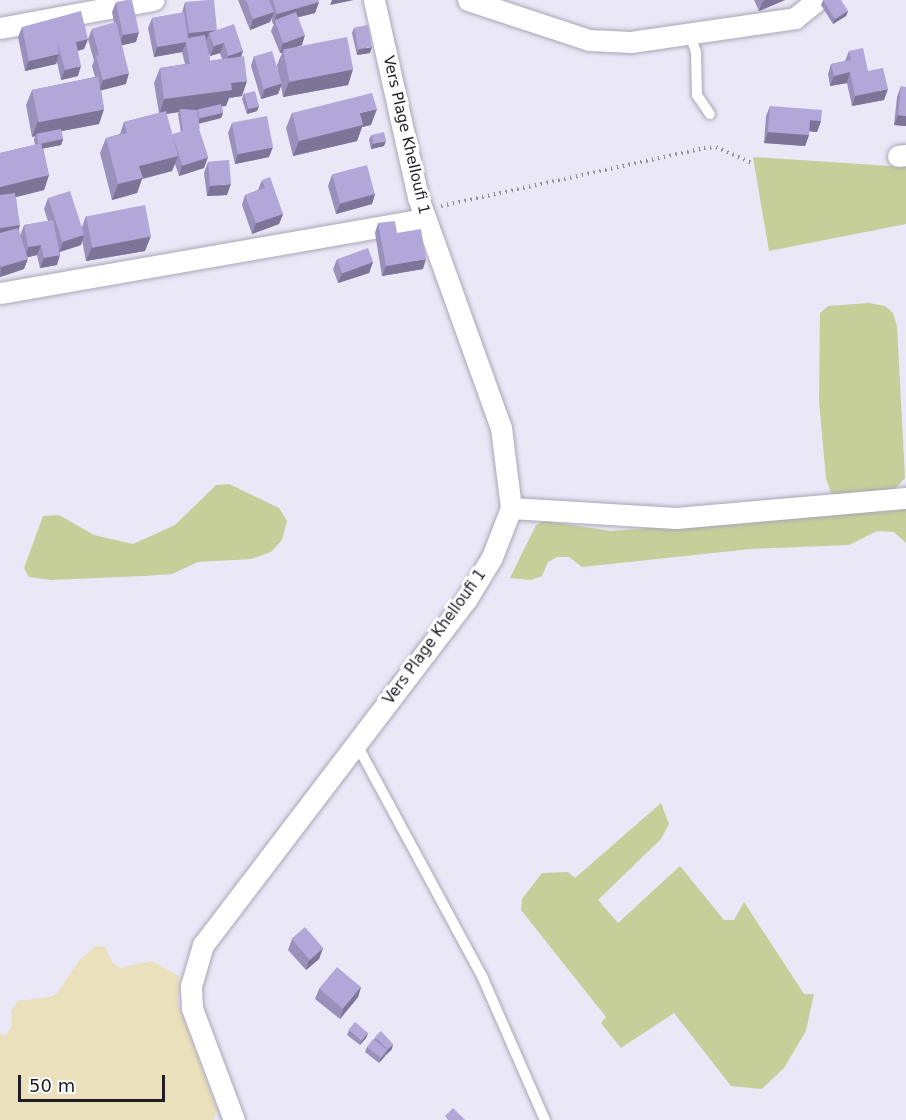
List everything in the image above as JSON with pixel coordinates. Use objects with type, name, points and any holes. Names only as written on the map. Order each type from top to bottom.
[{"type":"street","points":[[0,28],[153,0]]},
{"type":"street","name":"Vers Plage Khelloufi 1","points":[[234,1120],[192,1008],[195,968],[215,927],[479,579],[511,508],[501,428],[425,216],[374,0]]},
{"type":"street","points":[[468,0],[589,40],[631,42],[795,18],[817,0]]},
{"type":"street","points":[[0,292],[425,216]]},
{"type":"street","points":[[511,508],[676,518],[906,498]]},
{"type":"lane","points":[[690,34],[696,52],[697,95],[710,114]]},
{"type":"lane","points":[[356,742],[482,976],[544,1120]]},
{"type":"path","points":[[425,216],[449,202],[704,148],[716,147],[754,164]]},
{"type":"green space","points":[[753,157],[890,166],[906,162],[906,224],[769,251]]},
{"type":"green space","points":[[869,303],[885,306],[893,313],[897,326],[905,478],[895,489],[833,497],[826,479],[819,401],[820,313],[828,306]]},
{"type":"green space","points":[[229,484],[279,508],[287,521],[282,540],[271,552],[251,559],[198,562],[172,574],[144,576],[51,580],[29,577],[24,568],[43,516],[59,515],[94,535],[133,544],[175,525],[216,485]]},
{"type":"green space","points":[[906,509],[906,543],[894,532],[877,531],[849,545],[751,549],[582,567],[569,557],[557,557],[548,562],[542,576],[531,580],[510,578],[536,525],[545,521],[611,531]]},
{"type":"green space","points":[[661,803],[669,824],[661,839],[598,900],[618,923],[680,866],[724,920],[734,920],[744,902],[804,994],[814,994],[806,1031],[784,1068],[762,1089],[731,1086],[674,1013],[621,1048],[601,1023],[606,1017],[521,910],[522,899],[542,873],[568,872],[575,878]]},
{"type":"sand","points":[[95,946],[105,947],[112,962],[120,968],[152,961],[179,976],[178,1004],[217,1110],[213,1120],[0,1120],[0,1034],[6,1035],[12,1026],[11,1011],[18,1001],[51,997],[57,993],[79,961]]},
{"type":"building","points":[[132,0],[139,32],[123,35],[116,2]]},
{"type":"building","points":[[214,0],[217,30],[189,33],[185,2]]},
{"type":"building","points":[[246,0],[269,0],[274,12],[253,19]]},
{"type":"building","points":[[273,0],[318,0],[319,2],[277,14]]},
{"type":"building","points":[[823,0],[841,0],[848,11],[835,19]]},
{"type":"building","points":[[81,11],[88,39],[76,42],[81,66],[65,70],[58,44],[59,54],[29,61],[22,27]]},
{"type":"building","points":[[184,12],[188,38],[205,35],[210,61],[190,64],[186,42],[157,47],[152,18]]},
{"type":"building","points":[[296,12],[305,35],[283,44],[275,20]]},
{"type":"building","points":[[116,22],[129,73],[103,80],[92,29]]},
{"type":"building","points":[[234,24],[243,51],[228,56],[224,43],[214,46],[209,33]]},
{"type":"building","points":[[368,25],[372,47],[358,49],[354,27]]},
{"type":"building","points":[[347,37],[353,69],[289,82],[283,49]]},
{"type":"building","points":[[863,48],[868,71],[883,68],[888,89],[855,96],[850,72],[834,76],[831,64],[851,60],[849,51]]},
{"type":"building","points":[[272,51],[282,84],[264,89],[254,57]]},
{"type":"building","points":[[244,56],[247,81],[231,83],[232,90],[164,99],[160,68]]},
{"type":"building","points":[[98,77],[104,109],[39,122],[32,90]]},
{"type":"building","points":[[901,86],[906,87],[906,116],[898,115]]},
{"type":"building","points":[[255,91],[259,106],[249,109],[244,94]]},
{"type":"building","points":[[372,93],[377,109],[360,113],[363,125],[299,141],[292,113]]},
{"type":"building","points":[[221,104],[223,113],[200,118],[198,109]]},
{"type":"building","points":[[770,106],[822,110],[821,121],[810,120],[809,135],[768,132]]},
{"type":"building","points":[[180,109],[197,110],[200,130],[198,126],[183,132]]},
{"type":"building","points":[[166,111],[178,156],[139,166],[143,178],[118,184],[106,138],[127,133],[124,122]]},
{"type":"building","points":[[267,116],[273,147],[238,154],[232,123]]},
{"type":"building","points":[[198,126],[208,157],[183,166],[172,134]]},
{"type":"building","points":[[61,129],[63,139],[38,144],[36,134]]},
{"type":"building","points":[[384,132],[386,141],[373,144],[371,135]]},
{"type":"building","points":[[41,143],[49,175],[0,187],[0,153]]},
{"type":"building","points":[[229,160],[231,184],[210,186],[208,162]]},
{"type":"building","points":[[367,165],[375,194],[340,203],[332,174]]},
{"type":"building","points":[[270,177],[283,214],[256,223],[245,195],[265,188],[262,180]]},
{"type":"building","points":[[70,191],[84,235],[62,242],[48,198]]},
{"type":"building","points":[[15,193],[20,225],[0,228],[0,195]]},
{"type":"building","points":[[145,205],[151,236],[92,248],[86,216]]},
{"type":"building","points":[[53,220],[60,255],[44,258],[41,245],[28,247],[24,225]]},
{"type":"building","points":[[395,221],[397,233],[421,229],[426,259],[386,266],[378,223]]},
{"type":"building","points":[[18,228],[28,259],[1,267],[0,233]]},
{"type":"building","points":[[368,248],[373,262],[342,273],[337,259]]},
{"type":"building","points":[[305,927],[323,948],[310,960],[291,939]]},
{"type":"building","points":[[337,967],[361,987],[343,1008],[319,988]]},
{"type":"building","points":[[355,1022],[368,1033],[362,1041],[349,1030]]},
{"type":"building","points":[[381,1031],[393,1044],[387,1050],[375,1036]]},
{"type":"building","points":[[373,1039],[387,1050],[381,1058],[367,1047]]},
{"type":"building","points":[[453,1108],[465,1120],[448,1120],[445,1116]]}]
